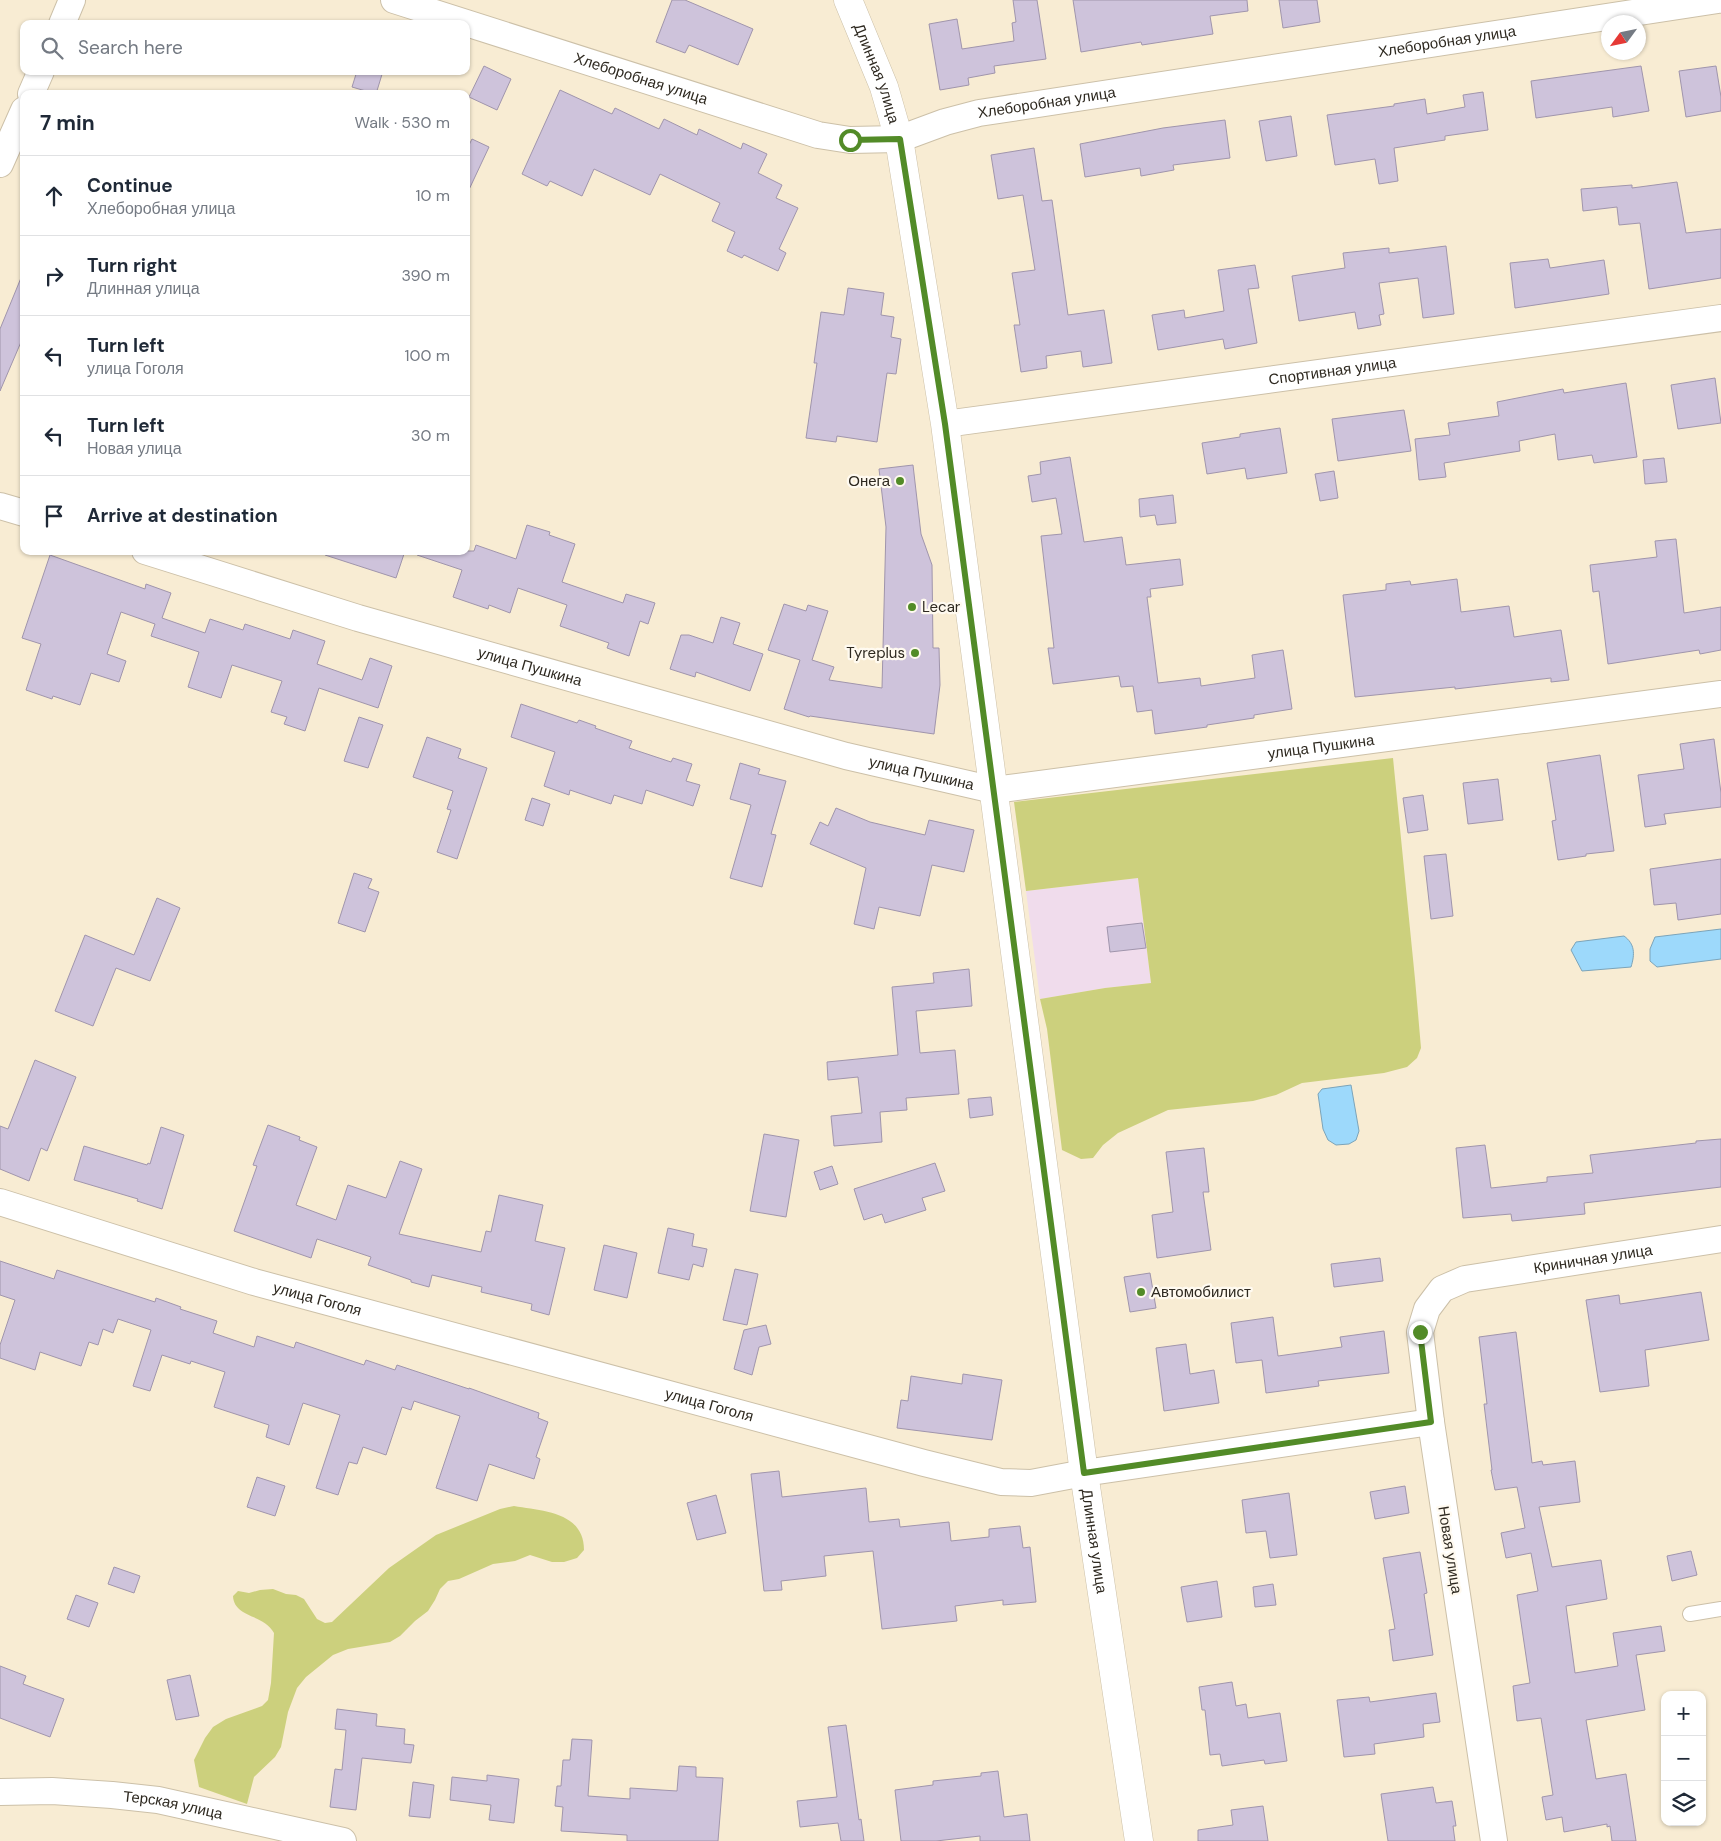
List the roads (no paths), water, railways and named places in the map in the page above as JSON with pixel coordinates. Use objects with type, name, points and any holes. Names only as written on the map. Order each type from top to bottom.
[{"type":"street","points":[[64,20],[72,0]]},
{"type":"street","name":"Хлеборобная улица","points":[[394,0],[457,20]]},
{"type":"street","name":"Длинная улица","points":[[848,0],[884,87],[900,139],[945,424],[1084,1473],[1139,1841]]},
{"type":"street","name":"Хлеборобная улица","points":[[470,24],[818,135],[850,140],[900,139],[944,122],[979,113],[1718,0]]},
{"type":"street","points":[[33,90],[39,75]]},
{"type":"street","points":[[0,164],[20,119]]},
{"type":"street","name":"Спортивная улица","points":[[945,424],[1721,318]]},
{"type":"street","points":[[0,506],[20,512]]},
{"type":"street","name":"улица Пушкина","points":[[158,555],[358,618],[836,754],[994,790],[1721,694]]},
{"type":"street","name":"улица Гоголя","points":[[0,1202],[254,1282],[924,1463],[1001,1482],[1031,1483],[1084,1473],[1431,1422]]},
{"type":"street","name":"Криничная улица","points":[[1465,1279],[1721,1239]]},
{"type":"street","name":"Новая улица","points":[[1465,1279],[1442,1289],[1427,1309],[1420,1332],[1431,1422],[1494,1841]]},
{"type":"street","name":"Терская улица","points":[[0,1792],[52,1791],[158,1800],[343,1841]]},
{"type":"lane","points":[[1690,1614],[1721,1609]]},
{"type":"water","points":[[1721,929],[1721,959],[1657,967],[1650,961],[1650,949],[1655,937]]},
{"type":"water","points":[[1624,936],[1630,942],[1633,950],[1631,967],[1582,971],[1571,950],[1576,942]]},
{"type":"water","points":[[1351,1085],[1359,1131],[1356,1140],[1349,1144],[1336,1145],[1328,1140],[1323,1129],[1318,1094],[1322,1089]]},
{"type":"place","name":"Онега","points":[[900,481]]},
{"type":"place","name":"Lecar","points":[[912,607]]},
{"type":"place","name":"Tyreplus","points":[[915,653]]},
{"type":"place","name":"Автомобилист","points":[[1141,1292]]}]
